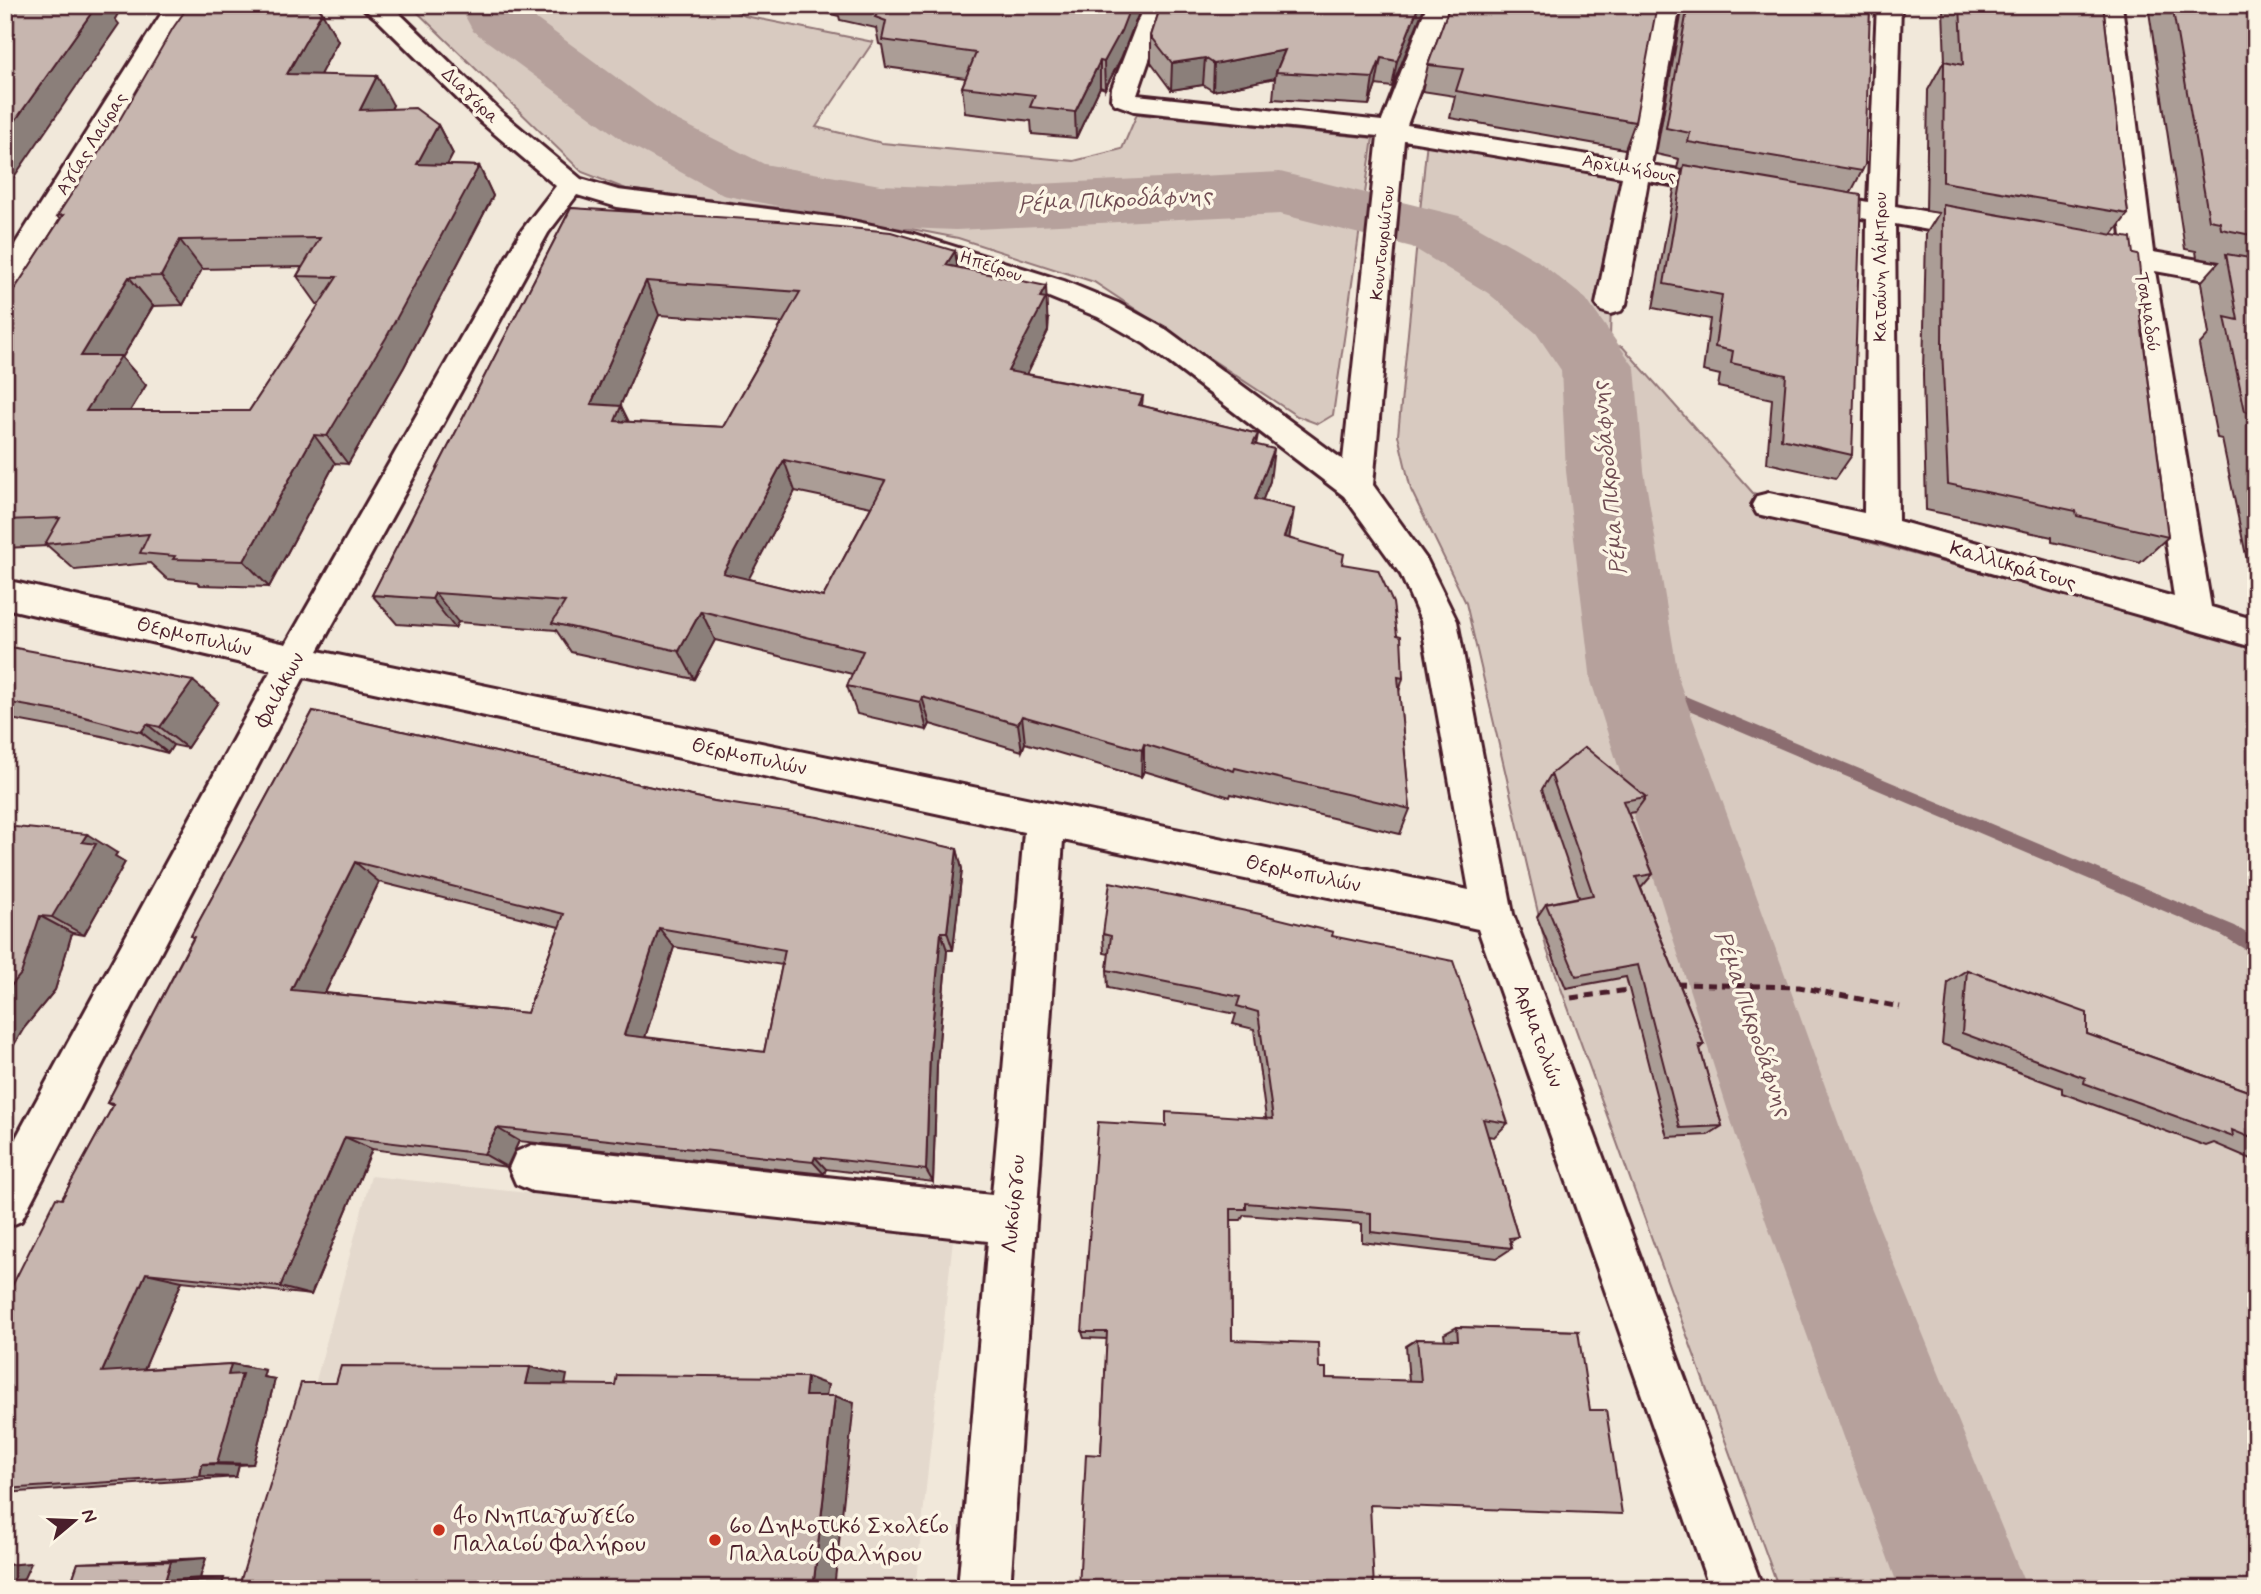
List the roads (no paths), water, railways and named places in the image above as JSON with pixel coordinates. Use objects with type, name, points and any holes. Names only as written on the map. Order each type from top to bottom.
[{"type":"street","name":"Αγίας Λαύρας","points":[[5,283],[179,5]]},
{"type":"street","name":"Διαγόρα","points":[[371,5],[387,15],[491,117],[571,185]]},
{"type":"street","name":"Αρχιμήδους","points":[[1156,5],[1125,88],[1124,99],[1134,103],[1392,130],[1758,191]]},
{"type":"street","name":"Κουντουριώτου","points":[[1356,487],[1389,183],[1392,130],[1439,5]]},
{"type":"street","points":[[1611,304],[1668,5]]},
{"type":"street","name":"Κατσώνη Λάμπρου","points":[[1881,529],[1881,213],[1889,5]]},
{"type":"street","name":"Τσαμαδού","points":[[2110,5],[2138,258],[2194,617]]},
{"type":"street","name":"Ηπείρου","points":[[571,185],[617,198],[838,228],[914,243],[1054,288],[1108,310],[1156,337],[1356,487]]},
{"type":"street","name":"Φαιάκων","points":[[5,1205],[295,660],[536,230],[571,185]]},
{"type":"street","points":[[1785,196],[2012,236]]},
{"type":"street","points":[[2064,245],[2256,280]]},
{"type":"street","name":"Αρματολών","points":[[1356,487],[1415,569],[1439,621],[1452,678],[1493,914],[1737,1589]]},
{"type":"street","name":"Καλλικράτους","points":[[1769,505],[1881,529],[2256,634]]},
{"type":"street","name":"Θερμοπυλών","points":[[5,594],[295,660],[1493,914]]},
{"type":"street","name":"Λυκούργου","points":[[984,1589],[1045,819]]},
{"type":"street","points":[[532,1168],[1012,1220]]},
{"type":"waterway","name":"Ρέμα Πικροδάφνης","points":[[488,5],[494,19],[647,129],[746,181],[880,206],[956,209],[1280,193],[1435,231],[1513,277],[1561,316],[1598,368],[1605,471],[1635,681],[1797,1158],[1963,1589]]},
{"type":"waterway","points":[[1635,681],[2229,931],[2256,948]]},
{"type":"place","name":"4ο Νηπιαγωγείο Παλαιού Φαλήρου","points":[[439,1530]]},
{"type":"place","name":"6ο Δημοτικό Σχολείο Παλαιού Φαλήρου","points":[[715,1540]]}]
